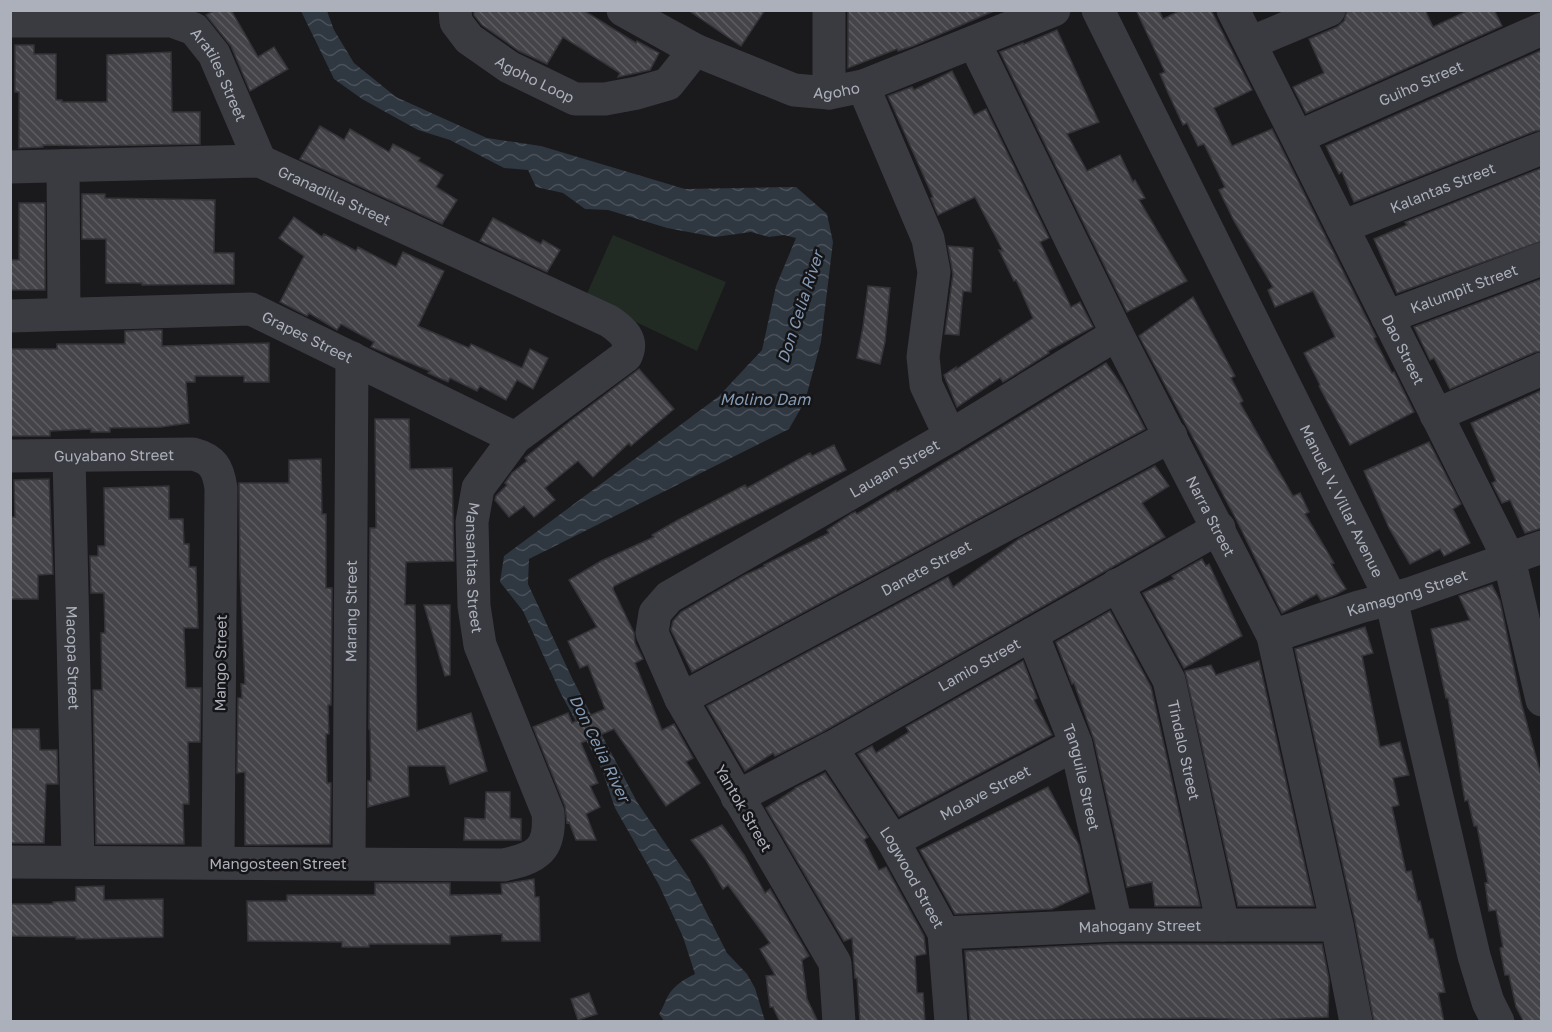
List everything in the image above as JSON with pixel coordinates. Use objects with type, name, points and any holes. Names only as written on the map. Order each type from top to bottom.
[{"type":"street","name":"Agoho Loop","points":[[455,10],[456,22],[469,39],[509,68],[575,99],[605,99],[668,84],[695,51]]},
{"type":"street","name":"Agoho","points":[[623,10],[695,51],[794,90],[829,93],[863,86],[1054,10]]},
{"type":"street","points":[[829,10],[829,93]]},
{"type":"street","name":"Manuel V. Villar Avenue","points":[[1098,10],[1391,599],[1474,956],[1488,1002],[1498,1022]]},
{"type":"street","name":"Dao Street","points":[[1233,10],[1509,559],[1540,682]]},
{"type":"street","points":[[1250,43],[1329,10]]},
{"type":"street","name":"Aratiles Street","points":[[10,21],[172,21],[194,30],[214,54],[260,161]]},
{"type":"street","name":"Guiho Street","points":[[1298,137],[1542,30]]},
{"type":"street","name":"Narra Street","points":[[974,42],[1117,334],[1273,636],[1337,924],[1356,1022]]},
{"type":"street","points":[[863,86],[928,239],[933,272],[923,357],[926,385],[950,436]]},
{"type":"street","name":"Kalantas Street","points":[[1342,227],[1542,148]]},
{"type":"street","name":"Granadilla Street","points":[[10,167],[260,161],[609,321],[622,330],[629,339]]},
{"type":"street","points":[[63,166],[64,314]]},
{"type":"street","name":"Kalumpit Street","points":[[1387,317],[1542,259]]},
{"type":"street","name":"Grapes Street","points":[[10,316],[251,309],[515,438]]},
{"type":"street","name":"Lauaan Street","points":[[669,597],[950,436],[1117,334]]},
{"type":"street","name":"Mansanitas Street","points":[[542,850],[550,832],[548,813],[480,645],[474,606],[472,522],[478,488],[515,438],[626,356],[629,339]]},
{"type":"street","name":"Marang Street","points":[[349,863],[352,358]]},
{"type":"street","points":[[1436,415],[1542,369]]},
{"type":"street","name":"Danete Street","points":[[681,699],[1171,436]]},
{"type":"street","name":"Guyabano Street","points":[[10,456],[193,454],[205,457],[215,464]]},
{"type":"street","name":"Macopa Street","points":[[69,456],[78,861]]},
{"type":"street","name":"Mango Street","points":[[215,464],[221,488],[218,862]]},
{"type":"street","name":"Lamio Street","points":[[737,797],[831,748],[1219,528]]},
{"type":"street","name":"Kamagong Street","points":[[1273,636],[1391,599],[1542,547]]},
{"type":"street","name":"Tindalo Street","points":[[1117,585],[1168,680],[1223,925]]},
{"type":"street","name":"Yantok Street","points":[[669,597],[655,613],[652,633],[681,699],[835,963],[839,1022]]},
{"type":"street","name":"Tanguile Street","points":[[1032,634],[1076,744],[1116,925]]},
{"type":"street","name":"Molave Street","points":[[893,841],[1076,744]]},
{"type":"street","name":"Logwood Street","points":[[831,748],[893,841],[944,933],[951,1022]]},
{"type":"street","name":"Mangosteen Street","points":[[10,862],[503,865],[526,860],[542,850]]},
{"type":"street","name":"Mahogany Street","points":[[944,933],[1116,925],[1337,924]]},
{"type":"shaded area","points":[[613,235],[726,282],[697,351],[585,298]]},
{"type":"water","name":"Molino Dam","points":[[301,11],[327,11],[334,30],[354,63],[396,97],[487,138],[541,146],[685,189],[796,187],[827,214],[833,242],[821,342],[805,401],[789,429],[529,559],[528,584],[572,678],[637,802],[689,878],[727,953],[747,974],[755,988],[765,1021],[664,1021],[659,1014],[673,989],[695,974],[683,937],[659,885],[615,808],[602,770],[560,692],[523,611],[500,582],[504,556],[718,397],[762,350],[776,286],[796,238],[784,235],[769,237],[751,232],[715,237],[667,228],[608,210],[585,209],[563,193],[536,187],[528,170],[504,168],[450,140],[418,130],[362,99],[334,79]]},
{"type":"building","points":[[215,10],[231,10],[258,57],[274,47],[288,69],[250,91],[231,46],[206,15]]},
{"type":"building","points":[[474,10],[583,10],[636,43],[637,41],[659,53],[650,70],[618,77],[620,73],[563,37],[547,64],[519,51],[482,25],[474,15]]},
{"type":"building","points":[[688,10],[765,10],[741,46]]},
{"type":"building","points":[[848,10],[996,10],[913,46],[898,51],[897,49],[848,68]]},
{"type":"building","points":[[1136,10],[1159,10],[1163,19],[1181,10],[1211,10],[1252,90],[1214,108],[1232,146],[1272,129],[1376,337],[1374,338],[1414,412],[1350,445],[1304,353],[1335,337],[1313,291],[1275,307],[1268,290],[1273,287],[1234,221],[1219,190],[1225,187],[1204,144],[1198,146],[1187,123],[1183,125],[1160,74],[1165,72]]},
{"type":"building","points":[[1347,10],[1425,10],[1433,27],[1469,10],[1494,10],[1502,26],[1306,113],[1293,87],[1324,73],[1309,39],[1337,27],[1344,21]]},
{"type":"building","points":[[1057,30],[1099,122],[1067,134],[1087,171],[1120,155],[1133,182],[1135,180],[1145,198],[1139,200],[1187,281],[1127,312],[1000,52]]},
{"type":"building","points":[[15,45],[34,45],[34,54],[56,54],[56,100],[62,100],[62,102],[107,102],[107,55],[171,52],[172,112],[200,112],[200,144],[43,145],[43,147],[19,148],[19,92],[15,92]]},
{"type":"building","points":[[1542,50],[1542,130],[1354,202],[1342,172],[1339,174],[1326,146]]},
{"type":"building","points":[[952,71],[974,115],[986,109],[1049,238],[1040,242],[1071,307],[1080,302],[1093,327],[1048,351],[1049,353],[1003,382],[1000,378],[957,407],[944,375],[1033,318],[999,250],[1003,251],[975,197],[938,215],[931,198],[933,197],[888,96],[912,87],[914,90]]},
{"type":"building","points":[[320,126],[344,140],[350,129],[389,152],[393,144],[420,158],[418,161],[443,175],[436,187],[457,200],[442,224],[300,159]]},
{"type":"building","points":[[1542,168],[1542,241],[1397,293],[1374,239],[1407,225],[1405,222]]},
{"type":"building","points":[[82,194],[105,194],[105,198],[215,200],[214,253],[234,253],[234,284],[106,283],[106,239],[82,239]]},
{"type":"building","points":[[19,203],[45,203],[45,290],[10,290],[10,260],[19,260]]},
{"type":"building","points":[[294,217],[322,237],[324,234],[356,251],[358,247],[396,267],[403,252],[444,271],[418,326],[469,348],[471,344],[522,368],[530,349],[548,358],[533,389],[517,380],[506,400],[480,386],[477,391],[450,378],[448,382],[428,373],[430,371],[371,347],[374,342],[341,324],[337,330],[309,313],[307,316],[280,302],[304,256],[279,238]]},
{"type":"building","points":[[493,218],[541,244],[543,240],[560,250],[547,272],[480,241]]},
{"type":"building","points":[[948,246],[973,248],[971,292],[963,291],[959,335],[945,334],[953,274]]},
{"type":"building","points":[[1542,279],[1542,351],[1450,389],[1434,358],[1430,360],[1414,327]]},
{"type":"building","points":[[868,286],[890,288],[885,342],[880,364],[857,358]]},
{"type":"building","points":[[1193,297],[1235,376],[1231,378],[1243,401],[1240,403],[1293,496],[1300,493],[1309,512],[1305,514],[1334,563],[1331,564],[1346,589],[1335,595],[1321,600],[1317,594],[1282,613],[1236,519],[1139,336]]},
{"type":"building","points":[[162,330],[162,346],[269,343],[269,382],[244,382],[244,376],[195,376],[195,382],[186,382],[189,423],[161,427],[110,428],[110,432],[91,432],[91,429],[50,431],[50,436],[10,436],[10,349],[57,349],[57,344],[125,344],[125,331]]},
{"type":"building","points":[[1106,363],[1123,387],[1145,429],[692,672],[671,630],[673,621],[681,612],[745,575],[829,533],[827,530],[851,514],[855,512],[857,514],[896,490],[897,492]]},
{"type":"building","points":[[639,369],[674,409],[631,446],[629,443],[593,477],[578,461],[545,488],[555,500],[534,517],[524,506],[509,517],[495,500],[496,496],[507,485],[505,483],[512,473],[527,461],[525,458]]},
{"type":"building","points":[[1542,390],[1542,528],[1525,533],[1510,500],[1502,503],[1492,483],[1496,481],[1471,423]]},
{"type":"building","points":[[375,419],[409,419],[410,469],[452,468],[454,561],[406,562],[405,605],[415,605],[417,731],[471,713],[487,771],[450,784],[445,766],[408,766],[409,796],[368,807],[368,781],[371,781],[370,528],[376,528]]},
{"type":"building","points":[[1429,442],[1461,504],[1453,509],[1470,543],[1444,556],[1440,549],[1410,564],[1389,528],[1364,471]]},
{"type":"building","points":[[834,445],[846,470],[614,586],[613,589],[634,633],[635,643],[643,659],[635,663],[662,730],[674,724],[693,758],[686,762],[700,783],[666,806],[614,729],[581,743],[598,783],[590,786],[600,807],[586,814],[596,840],[576,840],[569,822],[567,823],[565,806],[533,727],[568,713],[572,723],[605,709],[588,665],[580,668],[568,641],[597,627],[569,580],[601,561],[654,537],[652,535],[678,520],[745,485],[747,488],[810,453],[812,456]]},
{"type":"building","points":[[321,459],[322,514],[326,514],[326,588],[332,588],[331,705],[328,705],[329,734],[326,734],[327,783],[331,783],[330,844],[245,845],[245,772],[237,773],[238,698],[242,698],[241,684],[245,684],[239,483],[289,483],[289,460]]},
{"type":"building","points":[[1155,466],[1169,486],[1142,503],[1165,537],[822,732],[775,756],[773,753],[745,771],[707,706],[948,577],[953,587],[1019,539]]},
{"type":"building","points":[[49,479],[53,574],[38,575],[38,599],[10,599],[11,517],[15,517],[14,480]]},
{"type":"building","points":[[169,486],[169,519],[183,519],[184,544],[189,544],[189,567],[196,567],[198,628],[184,628],[186,688],[201,688],[200,742],[188,742],[189,804],[183,804],[184,844],[96,844],[93,690],[102,690],[101,633],[105,633],[104,593],[91,593],[90,556],[98,556],[98,546],[105,546],[104,488]]},
{"type":"building","points":[[1202,559],[1206,566],[1209,564],[1242,636],[1184,668],[1143,593],[1174,579],[1172,576]]},
{"type":"building","points":[[1492,585],[1500,601],[1521,702],[1542,779],[1542,1022],[1524,1022],[1516,1007],[1509,975],[1505,975],[1500,948],[1503,947],[1496,910],[1489,911],[1485,883],[1488,883],[1477,826],[1474,826],[1468,800],[1465,801],[1448,698],[1446,698],[1431,629],[1470,620],[1459,596]]},
{"type":"building","points":[[424,605],[450,605],[450,675],[445,676]]},
{"type":"building","points":[[1110,611],[1151,687],[1200,906],[1155,906],[1152,882],[1127,887],[1094,740],[1074,683],[1072,684],[1056,642]]},
{"type":"building","points":[[1365,627],[1373,653],[1362,656],[1380,747],[1400,742],[1409,775],[1393,778],[1399,805],[1392,807],[1406,872],[1411,871],[1429,939],[1433,939],[1445,992],[1438,993],[1444,1022],[1374,1022],[1355,921],[1295,649]]},
{"type":"building","points":[[1023,661],[1037,698],[1034,700],[1052,735],[899,816],[858,754],[872,746],[876,753],[909,732],[906,727]]},
{"type":"building","points":[[1259,661],[1314,906],[1238,906],[1185,671],[1211,665],[1216,675]]},
{"type":"building","points":[[12,729],[39,729],[40,750],[57,750],[58,784],[46,784],[44,843],[10,843]]},
{"type":"building","points":[[825,773],[868,837],[864,840],[879,870],[886,867],[924,936],[926,954],[915,956],[917,993],[923,993],[925,1021],[860,1022],[852,938],[844,941],[766,808],[795,788]]},
{"type":"building","points":[[1048,787],[1079,845],[1089,892],[1052,909],[955,914],[920,850]]},
{"type":"building","points":[[486,792],[510,792],[510,818],[521,819],[521,840],[464,840],[465,818],[485,819]]},
{"type":"building","points":[[722,825],[744,855],[765,893],[770,889],[809,956],[802,960],[807,999],[818,1022],[780,1022],[773,1007],[770,1007],[766,976],[775,975],[760,949],[770,943],[728,885],[723,889],[691,840]]},
{"type":"building","points":[[534,879],[535,897],[539,897],[540,941],[502,941],[502,934],[450,936],[450,944],[369,944],[369,947],[342,947],[342,942],[248,941],[247,901],[287,901],[287,895],[375,895],[375,883],[450,883],[450,895],[502,894],[501,884]]},
{"type":"building","points":[[104,886],[104,900],[163,899],[163,937],[76,939],[76,937],[10,936],[10,904],[53,904],[53,902],[76,901],[76,887]]},
{"type":"building","points":[[1110,944],[1322,944],[1329,980],[1328,1017],[1254,1020],[1205,1018],[970,1021],[965,951]]},
{"type":"building","points":[[589,993],[597,1014],[578,1020],[571,999]]},
{"type":"water label","name":"Don Celia River","points":[[800,307]]},
{"type":"water label","name":"Don Celia River","points":[[600,748]]}]
